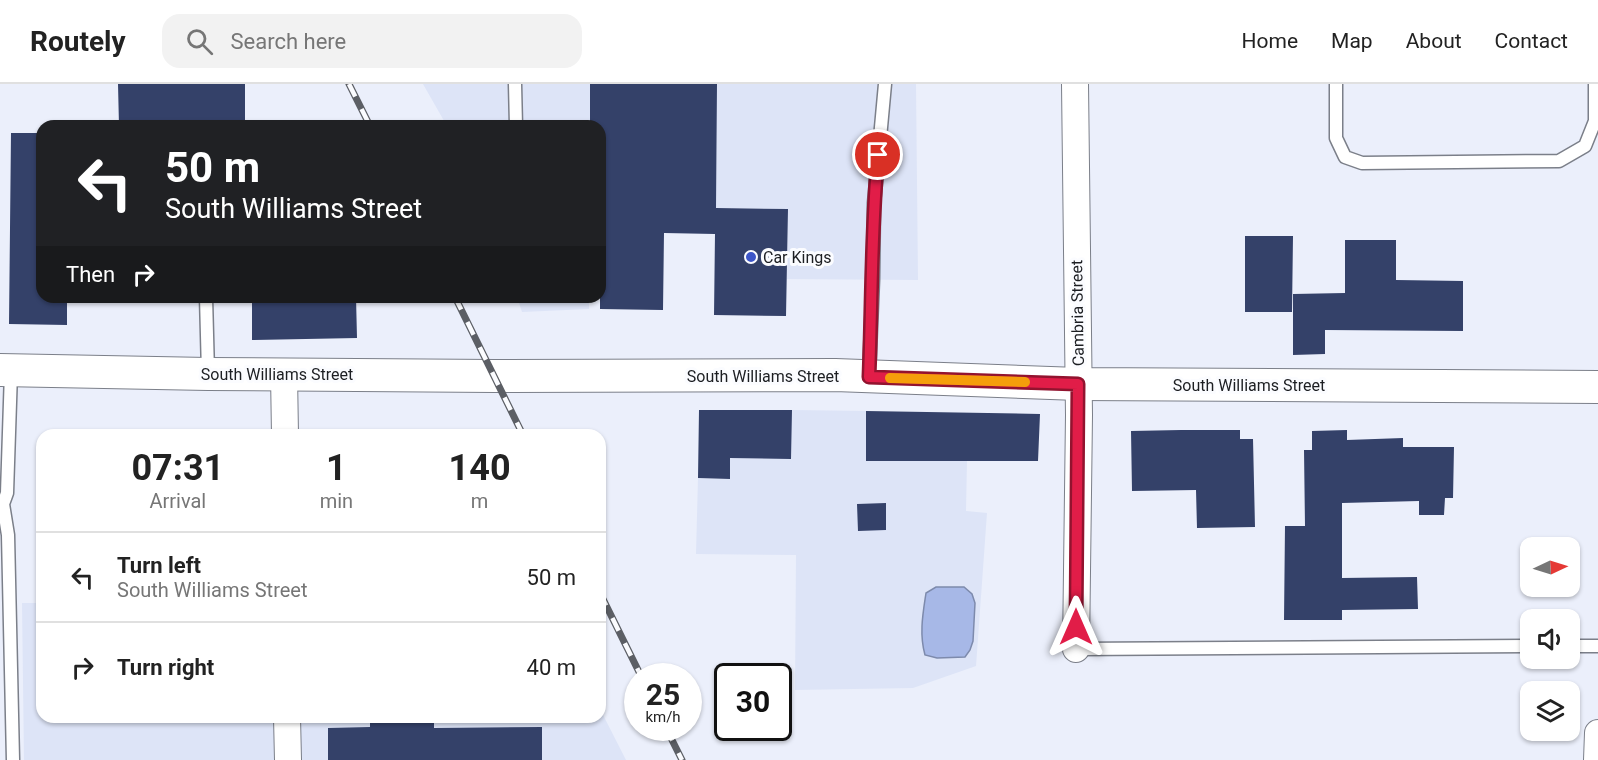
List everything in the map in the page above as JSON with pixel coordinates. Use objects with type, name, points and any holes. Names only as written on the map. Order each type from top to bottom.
[{"type":"street","name":"Cambria Street","points":[[1075,84],[1078,384],[1076,649]]},
{"type":"street","name":"South Williams Street","points":[[6,370],[208,374],[835,375],[1078,384],[1598,387]]},
{"type":"street","points":[[284,374],[285,429]]},
{"type":"street","points":[[287,723],[288,760]]},
{"type":"street","points":[[1597,760],[1598,733]]},
{"type":"lane","points":[[515,84],[516,120]]},
{"type":"lane","points":[[869,377],[873,203],[885,84]]},
{"type":"lane","points":[[1336,84],[1336,138],[1345,157],[1362,164],[1559,161],[1585,146],[1595,121],[1594,84]]},
{"type":"lane","points":[[206,303],[208,374]]},
{"type":"lane","points":[[6,370],[4,449],[7,493],[2,505],[8,535],[13,760]]},
{"type":"lane","points":[[1076,649],[1520,646]]},
{"type":"lane","points":[[1580,646],[1598,646]]},
{"type":"shaded area","points":[[423,84],[590,84],[590,120],[444,120]]},
{"type":"shaded area","points":[[717,84],[916,84],[918,280],[787,279],[788,209],[716,208]]},
{"type":"shaded area","points":[[519,303],[589,303],[589,309],[522,312]]},
{"type":"shaded area","points":[[792,410],[866,411],[866,461],[967,461],[966,511],[987,513],[976,666],[913,688],[795,690],[796,555],[696,554],[698,478],[730,479],[730,458]]},
{"type":"shaded area","points":[[22,603],[36,603],[36,723],[606,723],[606,721],[626,760],[24,760]]},
{"type":"water","points":[[936,587],[964,587],[972,594],[975,603],[973,641],[965,657],[937,658],[925,655],[922,631],[926,593]]},
{"type":"building","points":[[118,84],[245,84],[245,120],[119,120]]},
{"type":"building","points":[[590,84],[717,84],[716,208],[788,209],[786,316],[714,315],[715,234],[664,233],[663,310],[600,309],[600,303],[606,303],[606,120],[590,120]]},
{"type":"building","points":[[11,133],[36,133],[36,303],[67,303],[67,325],[9,324]]},
{"type":"building","points":[[1245,236],[1293,236],[1292,312],[1245,312]]},
{"type":"building","points":[[1345,240],[1396,240],[1396,280],[1463,281],[1463,331],[1325,330],[1325,354],[1293,355],[1293,294],[1345,293]]},
{"type":"building","points":[[252,303],[356,303],[357,338],[252,340]]},
{"type":"building","points":[[699,410],[792,410],[791,459],[730,458],[730,479],[698,478]]},
{"type":"building","points":[[866,411],[1040,414],[1038,461],[866,461]]},
{"type":"building","points":[[1240,430],[1240,439],[1253,439],[1255,527],[1197,528],[1196,490],[1132,491],[1131,431]]},
{"type":"building","points":[[1347,430],[1347,440],[1403,438],[1403,447],[1454,447],[1453,498],[1445,498],[1444,515],[1419,515],[1419,501],[1342,503],[1342,578],[1417,577],[1418,609],[1342,610],[1342,620],[1284,620],[1285,526],[1305,526],[1304,450],[1312,450],[1312,431]]},
{"type":"building","points":[[886,503],[886,530],[858,531],[857,504]]},
{"type":"building","points":[[370,723],[434,723],[434,728],[542,727],[542,760],[328,760],[328,728],[370,727]]},
{"type":"railway","points":[[349,84],[367,120]]},
{"type":"railway","points":[[458,303],[520,429]]},
{"type":"railway","points":[[606,605],[635,663]]},
{"type":"railway","points":[[672,741],[682,760]]},
{"type":"slow traffic","points":[[890,378],[1025,382]]},
{"type":"place","name":"Car Kings","points":[[751,257]]},
{"type":"route","points":[[878,155],[873,203],[869,377],[1078,384],[1076,627]]}]
